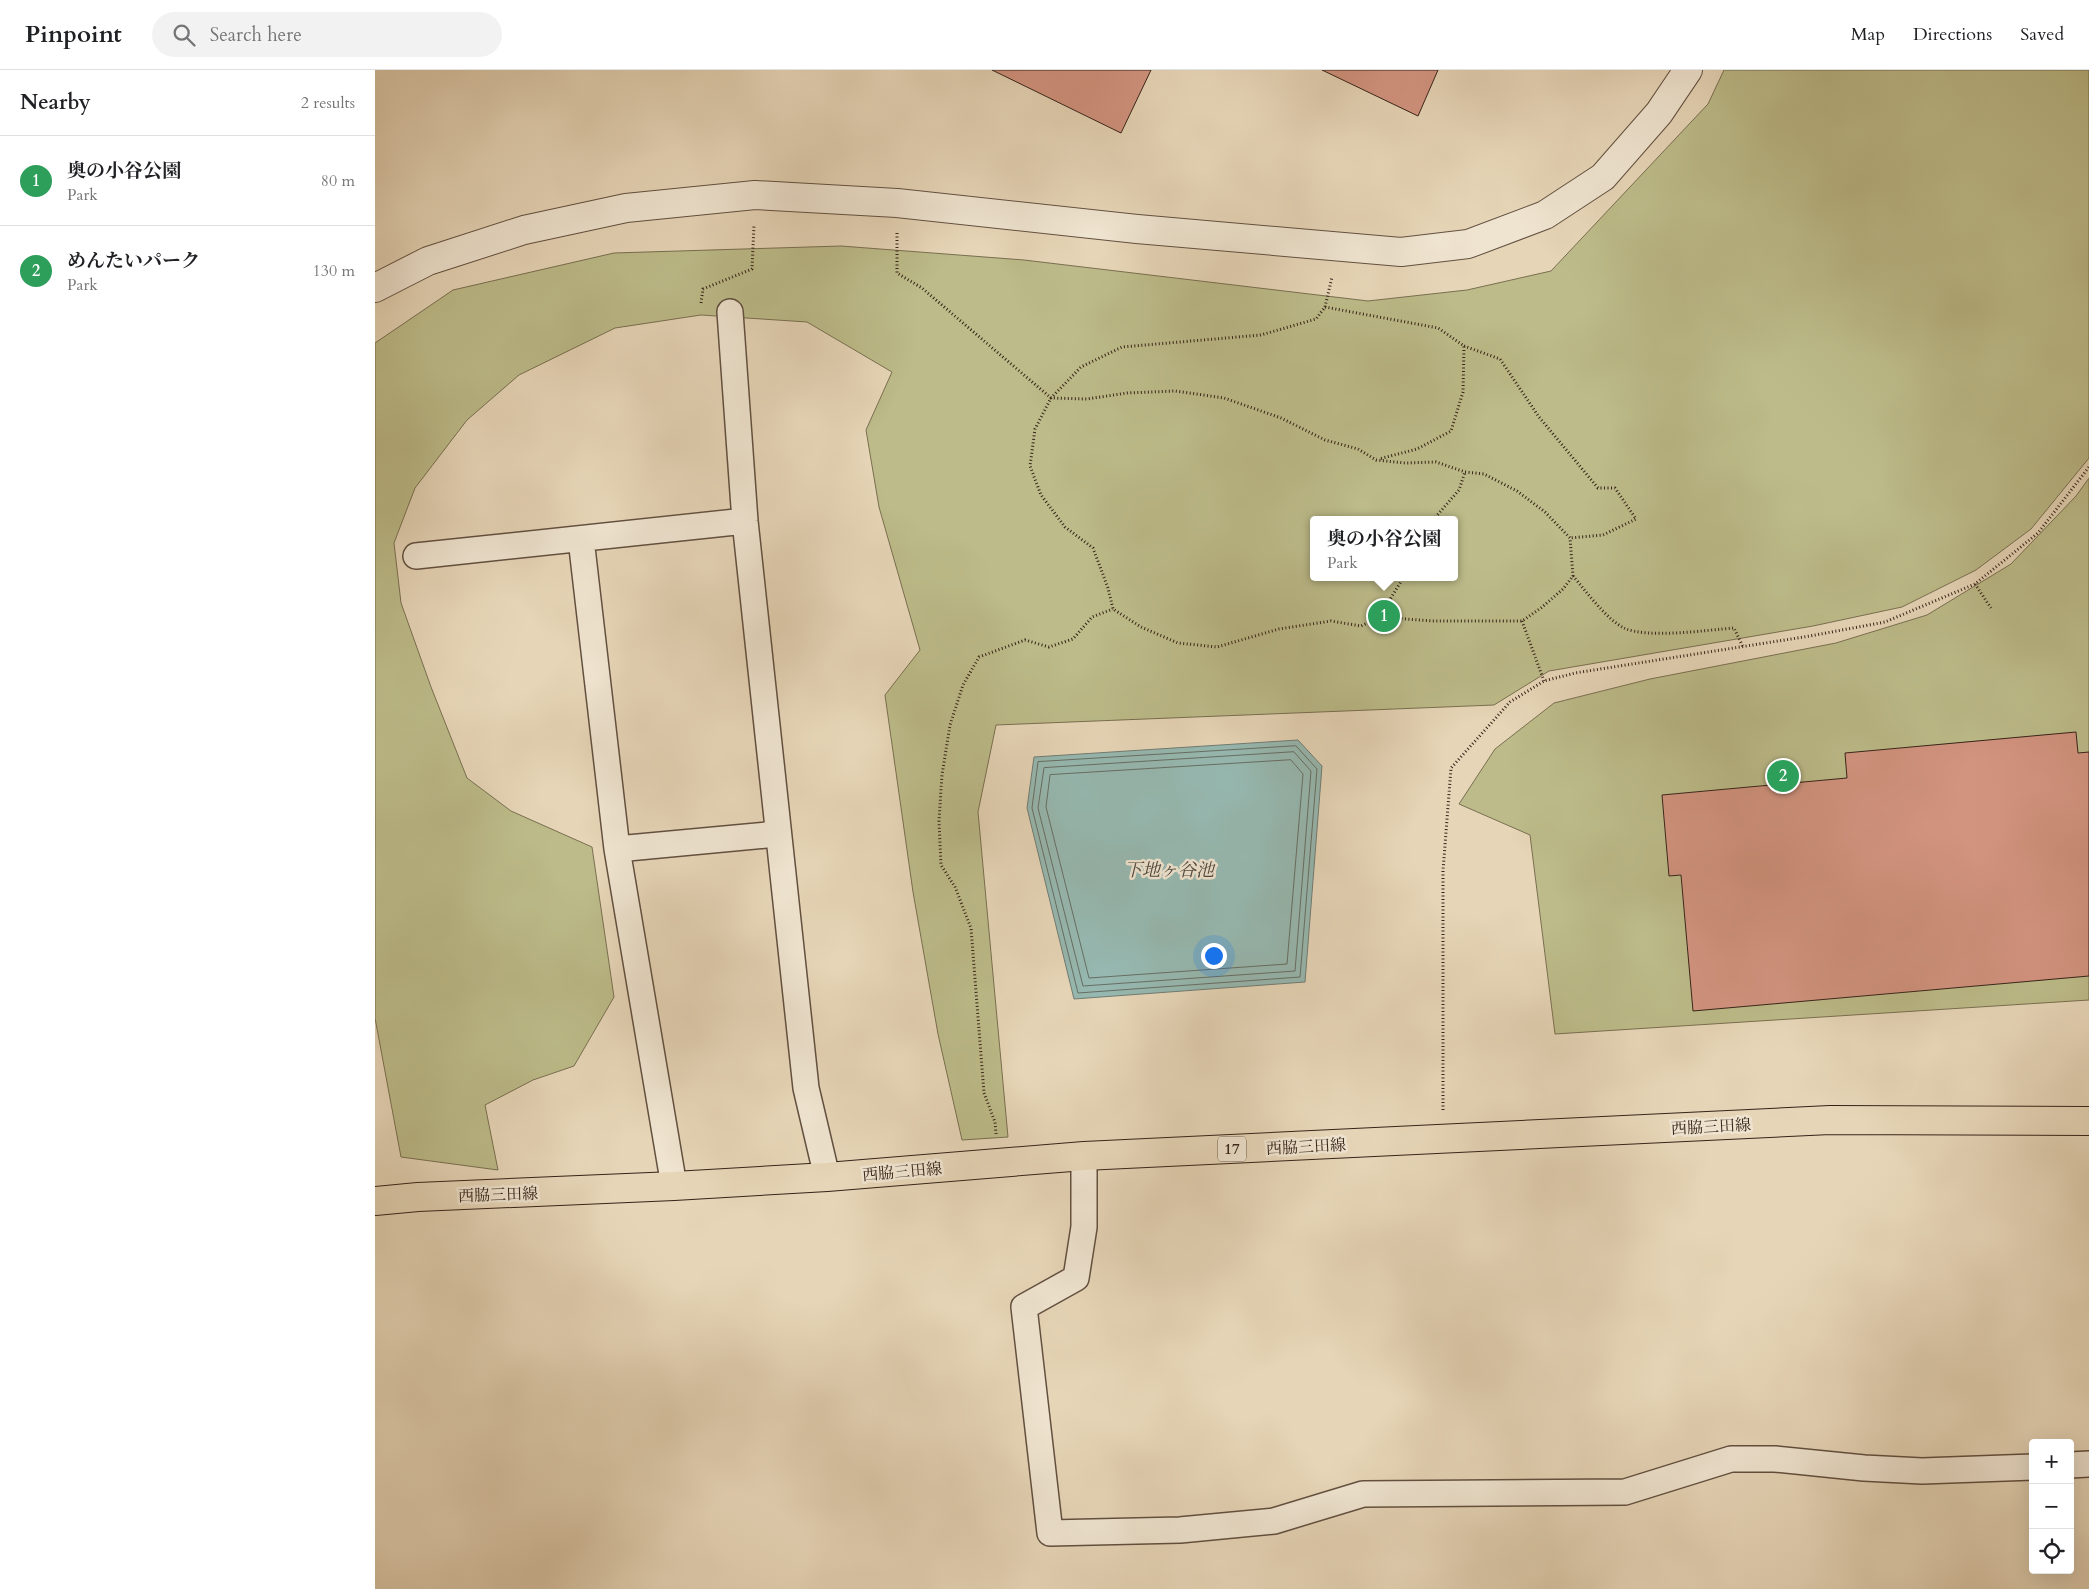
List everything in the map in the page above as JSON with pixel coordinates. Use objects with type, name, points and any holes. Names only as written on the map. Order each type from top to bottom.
[{"type":"main road","name":"西脇三田線","points":[[375,1201],[418,1197],[674,1186],[827,1177],[1084,1156],[1830,1120],[2089,1121]]},
{"type":"street","points":[[375,288],[428,261],[524,230],[626,208],[755,195],[897,203],[1137,229],[1401,252],[1468,244],[1545,215],[1603,177],[1659,113],[1688,70]]},
{"type":"street","points":[[729,312],[745,521],[777,834],[806,1088],[827,1177]]},
{"type":"street","points":[[416,556],[745,521]]},
{"type":"street","points":[[581,538],[617,850],[674,1186]]},
{"type":"street","points":[[617,850],[777,834]]},
{"type":"street","points":[[1084,1156],[1084,1227],[1076,1278],[1024,1307],[1050,1533],[1181,1530],[1274,1521],[1363,1494],[1625,1492],[1731,1459],[1775,1459],[1864,1468],[1922,1471],[2029,1467]]},
{"type":"street","points":[[2074,1465],[2089,1464]]},
{"type":"path","points":[[729,312],[701,303],[703,289],[752,269],[755,195]]},
{"type":"path","points":[[897,203],[897,273],[923,288],[1051,398],[1087,399],[1127,393],[1175,391],[1223,398],[1281,418],[1325,440],[1358,449],[1376,460],[1405,463],[1436,462],[1465,472],[1484,474],[1517,492],[1545,512],[1570,538],[1573,576],[1600,608],[1623,628],[1650,633],[1734,628],[1743,647]]},
{"type":"path","points":[[1339,247],[1325,307],[1316,319],[1261,335],[1122,347],[1081,367],[1051,398],[1035,429],[1030,466],[1041,495],[1053,511],[1065,526],[1093,548],[1108,588],[1113,609],[1141,627],[1178,642],[1217,647],[1279,630],[1331,621],[1361,626],[1381,618],[1433,621],[1522,621],[1563,589],[1573,576]]},
{"type":"path","points":[[1325,307],[1438,328],[1464,346],[1500,359],[1539,417],[1593,483],[1598,488],[1615,488],[1636,519],[1603,535],[1570,538]]},
{"type":"path","points":[[1376,460],[1417,449],[1451,431],[1463,392],[1464,346]]},
{"type":"path","points":[[1443,1140],[1443,871],[1451,768],[1510,702],[1544,681],[1575,673],[1743,647],[1885,622],[1975,584],[2039,533],[2089,467]]},
{"type":"path","points":[[1436,516],[1459,490],[1465,472]]},
{"type":"path","points":[[1381,618],[1387,604],[1401,581]]},
{"type":"path","points":[[1975,584],[1991,608]]},
{"type":"path","points":[[996,1163],[995,1122],[984,1093],[971,928],[955,887],[941,865],[939,821],[942,775],[950,725],[963,685],[979,657],[1025,640],[1049,647],[1073,639],[1092,617],[1113,609]]},
{"type":"path","points":[[1522,621],[1544,681]]},
{"type":"shaded area","points":[[1724,70],[2089,70],[2089,458],[2031,529],[1976,570],[1902,607],[1813,626],[1549,671],[1494,705],[996,725],[978,812],[1008,1137],[962,1140],[938,1034],[913,892],[885,695],[920,650],[879,507],[866,430],[892,372],[807,322],[701,315],[615,328],[519,375],[467,420],[415,488],[394,543],[401,603],[431,687],[467,778],[511,811],[592,847],[614,997],[574,1066],[533,1080],[485,1105],[498,1170],[401,1157],[375,1018],[375,343],[453,290],[614,253],[841,246],[1024,260],[1368,301],[1467,290],[1551,271],[1708,104]]},
{"type":"shaded area","points":[[2089,478],[2089,1000],[1555,1034],[1530,835],[1459,804],[1495,749],[1554,703],[1650,679],[1836,643],[1927,615],[2011,564],[2076,496]]},
{"type":"water","name":"下地ヶ谷池","points":[[1298,740],[1322,766],[1305,982],[1074,999],[1027,808],[1034,757]]},
{"type":"building","points":[[992,70],[1151,70],[1121,133]]},
{"type":"building","points":[[1322,70],[1438,70],[1418,116]]},
{"type":"building","points":[[2076,732],[2078,753],[2089,752],[2089,976],[1693,1011],[1681,875],[1669,876],[1662,795],[1847,778],[1845,753]]},
{"type":"place","name":"奥の小谷公園","points":[[1384,616]]},
{"type":"place","name":"めんたいパーク","points":[[1783,776]]}]
